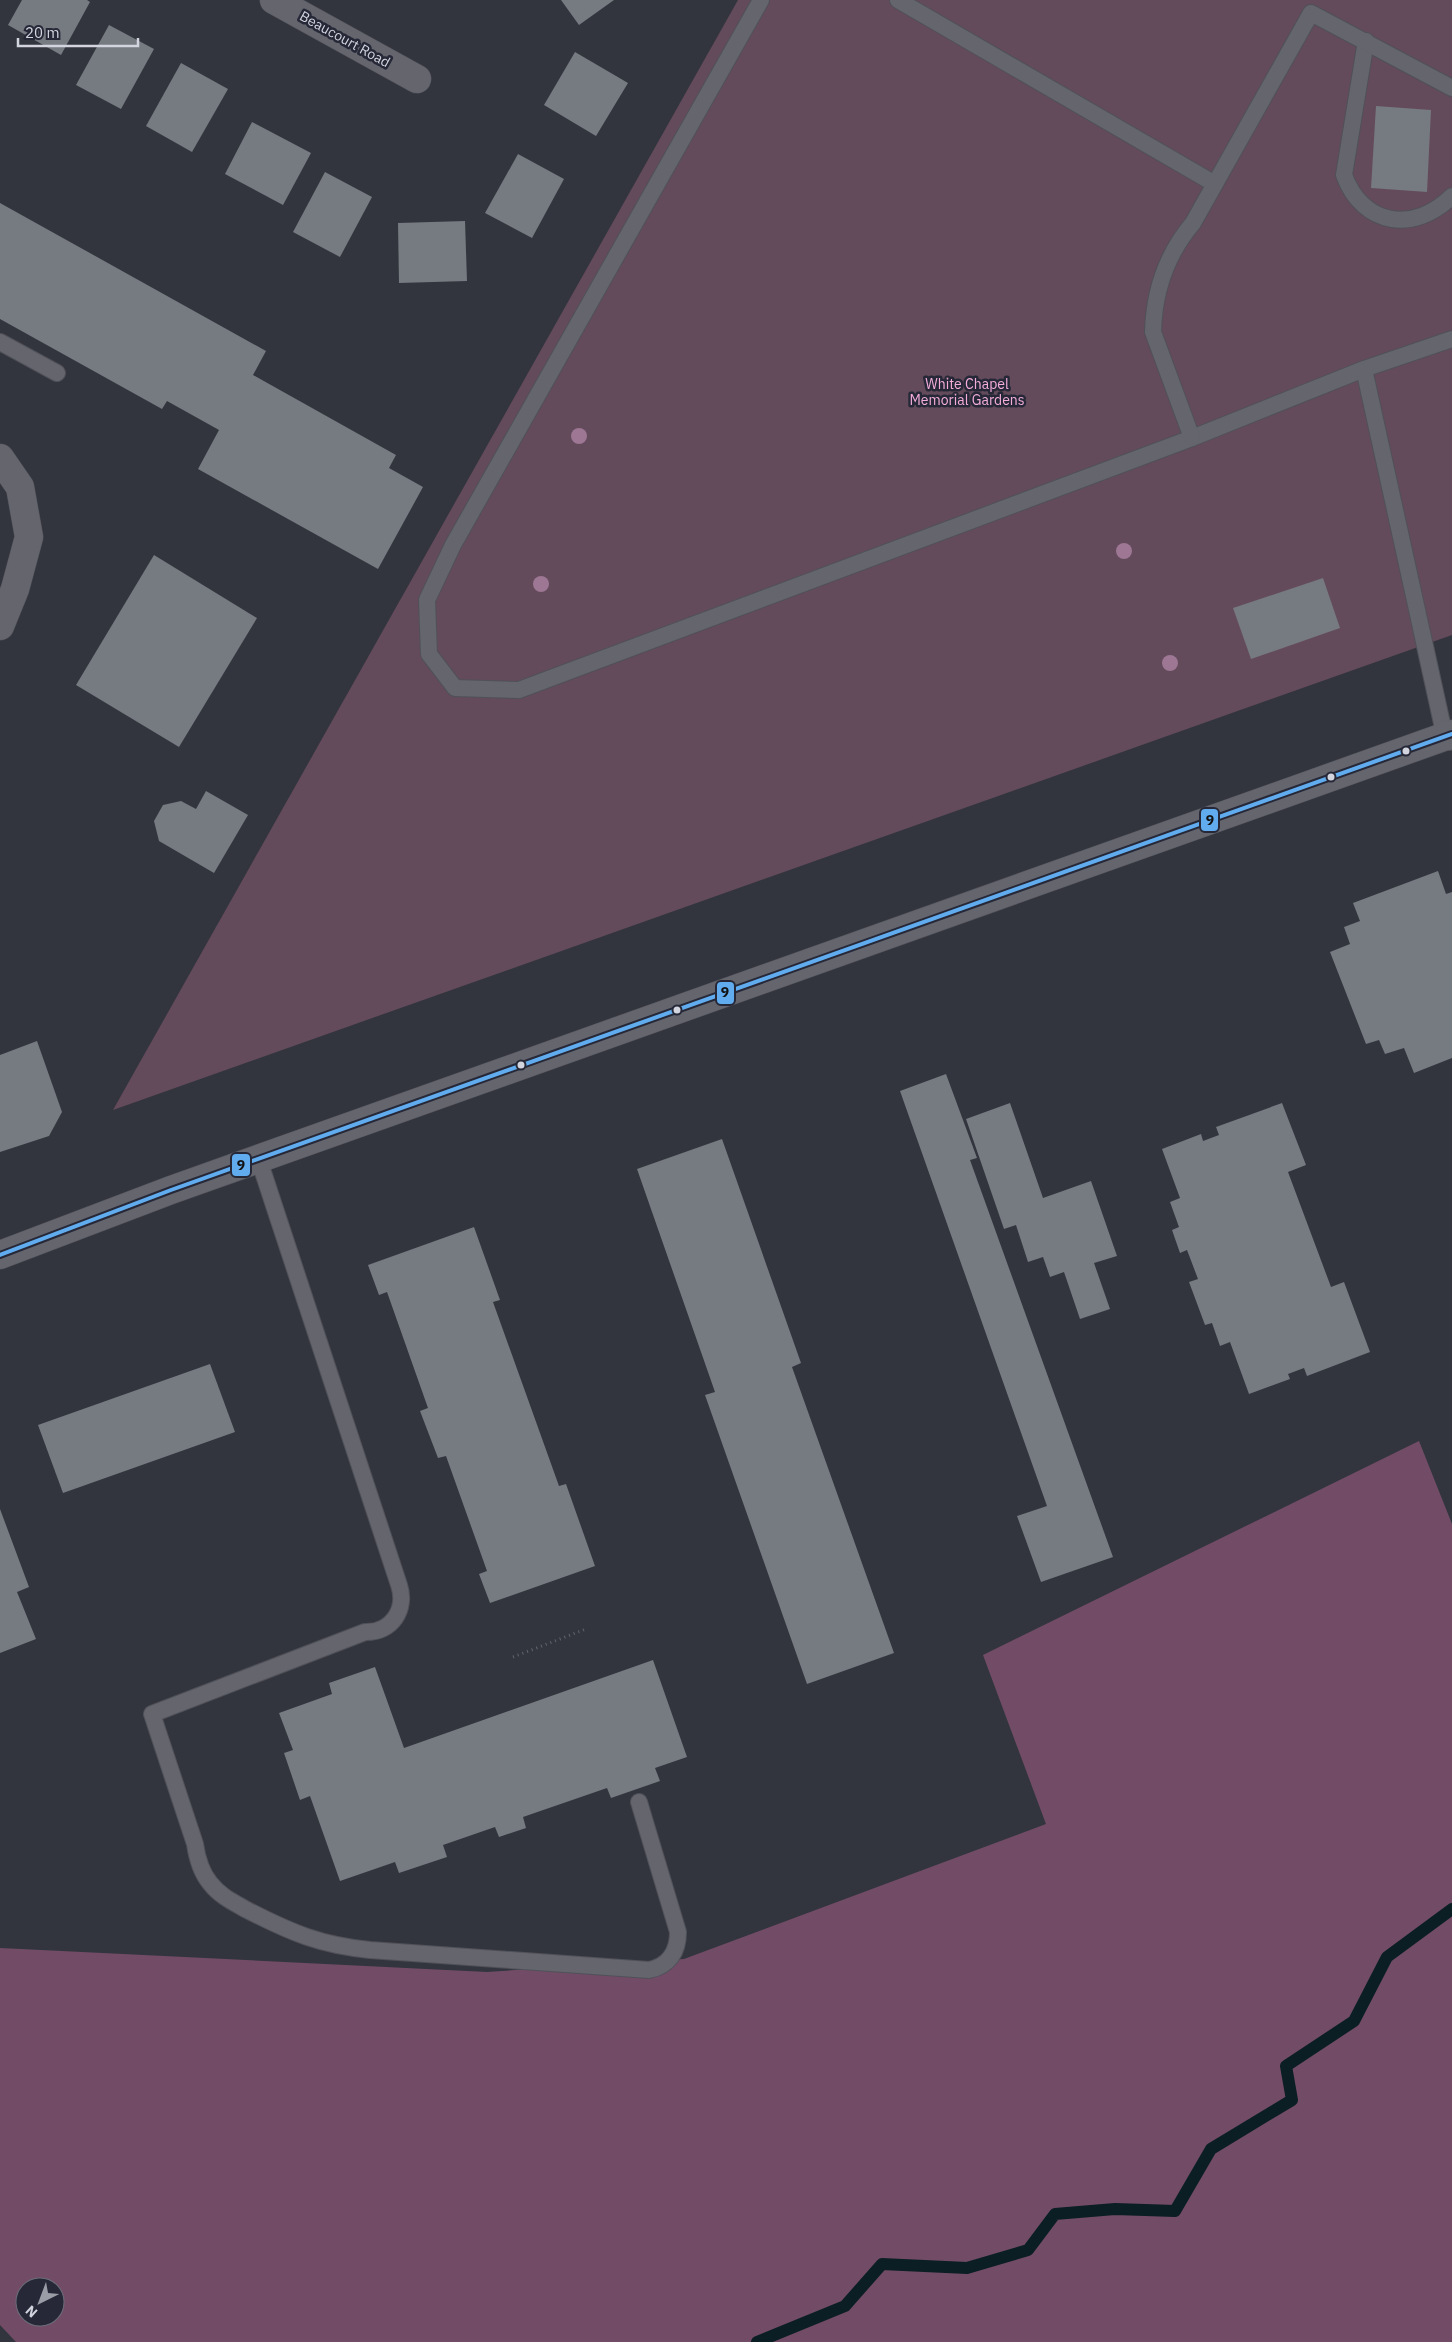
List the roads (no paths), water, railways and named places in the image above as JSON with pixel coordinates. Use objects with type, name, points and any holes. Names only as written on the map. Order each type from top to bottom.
[{"type":"main road","name":"Beaucourt Road","points":[[274,0],[417,79]]},
{"type":"main road","points":[[0,458],[20,487],[29,537],[15,589],[0,626]]},
{"type":"main road","points":[[0,1255],[259,1160],[1450,739]]},
{"type":"lane","points":[[761,0],[454,544],[427,600],[429,654],[455,688],[519,690],[1192,438],[1364,369],[1452,339]]},
{"type":"lane","points":[[898,0],[1215,184]]},
{"type":"lane","points":[[1192,438],[1153,332],[1156,298],[1166,266],[1215,184],[1311,13],[1452,88]]},
{"type":"lane","points":[[1366,41],[1344,175],[1352,193],[1374,213],[1402,220],[1412,220],[1431,214],[1452,196]]},
{"type":"lane","points":[[0,342],[57,373]]},
{"type":"lane","points":[[1364,369],[1450,739]]},
{"type":"lane","points":[[259,1160],[400,1585],[402,1601],[397,1616],[386,1628],[365,1632],[152,1714],[195,1844],[198,1861],[206,1877],[230,1902],[285,1930],[327,1944],[370,1950],[649,1970],[659,1967],[672,1957],[677,1948],[678,1932],[639,1802]]},
{"type":"waterway","points":[[757,2342],[845,2306],[882,2264],[967,2268],[1028,2250],[1055,2214],[1115,2209],[1175,2211],[1211,2149],[1292,2100],[1286,2066],[1354,2021],[1387,1957],[1452,1909]]},
{"type":"park label","name":"White Chapel Memorial Gardens","points":[[967,392]]}]
